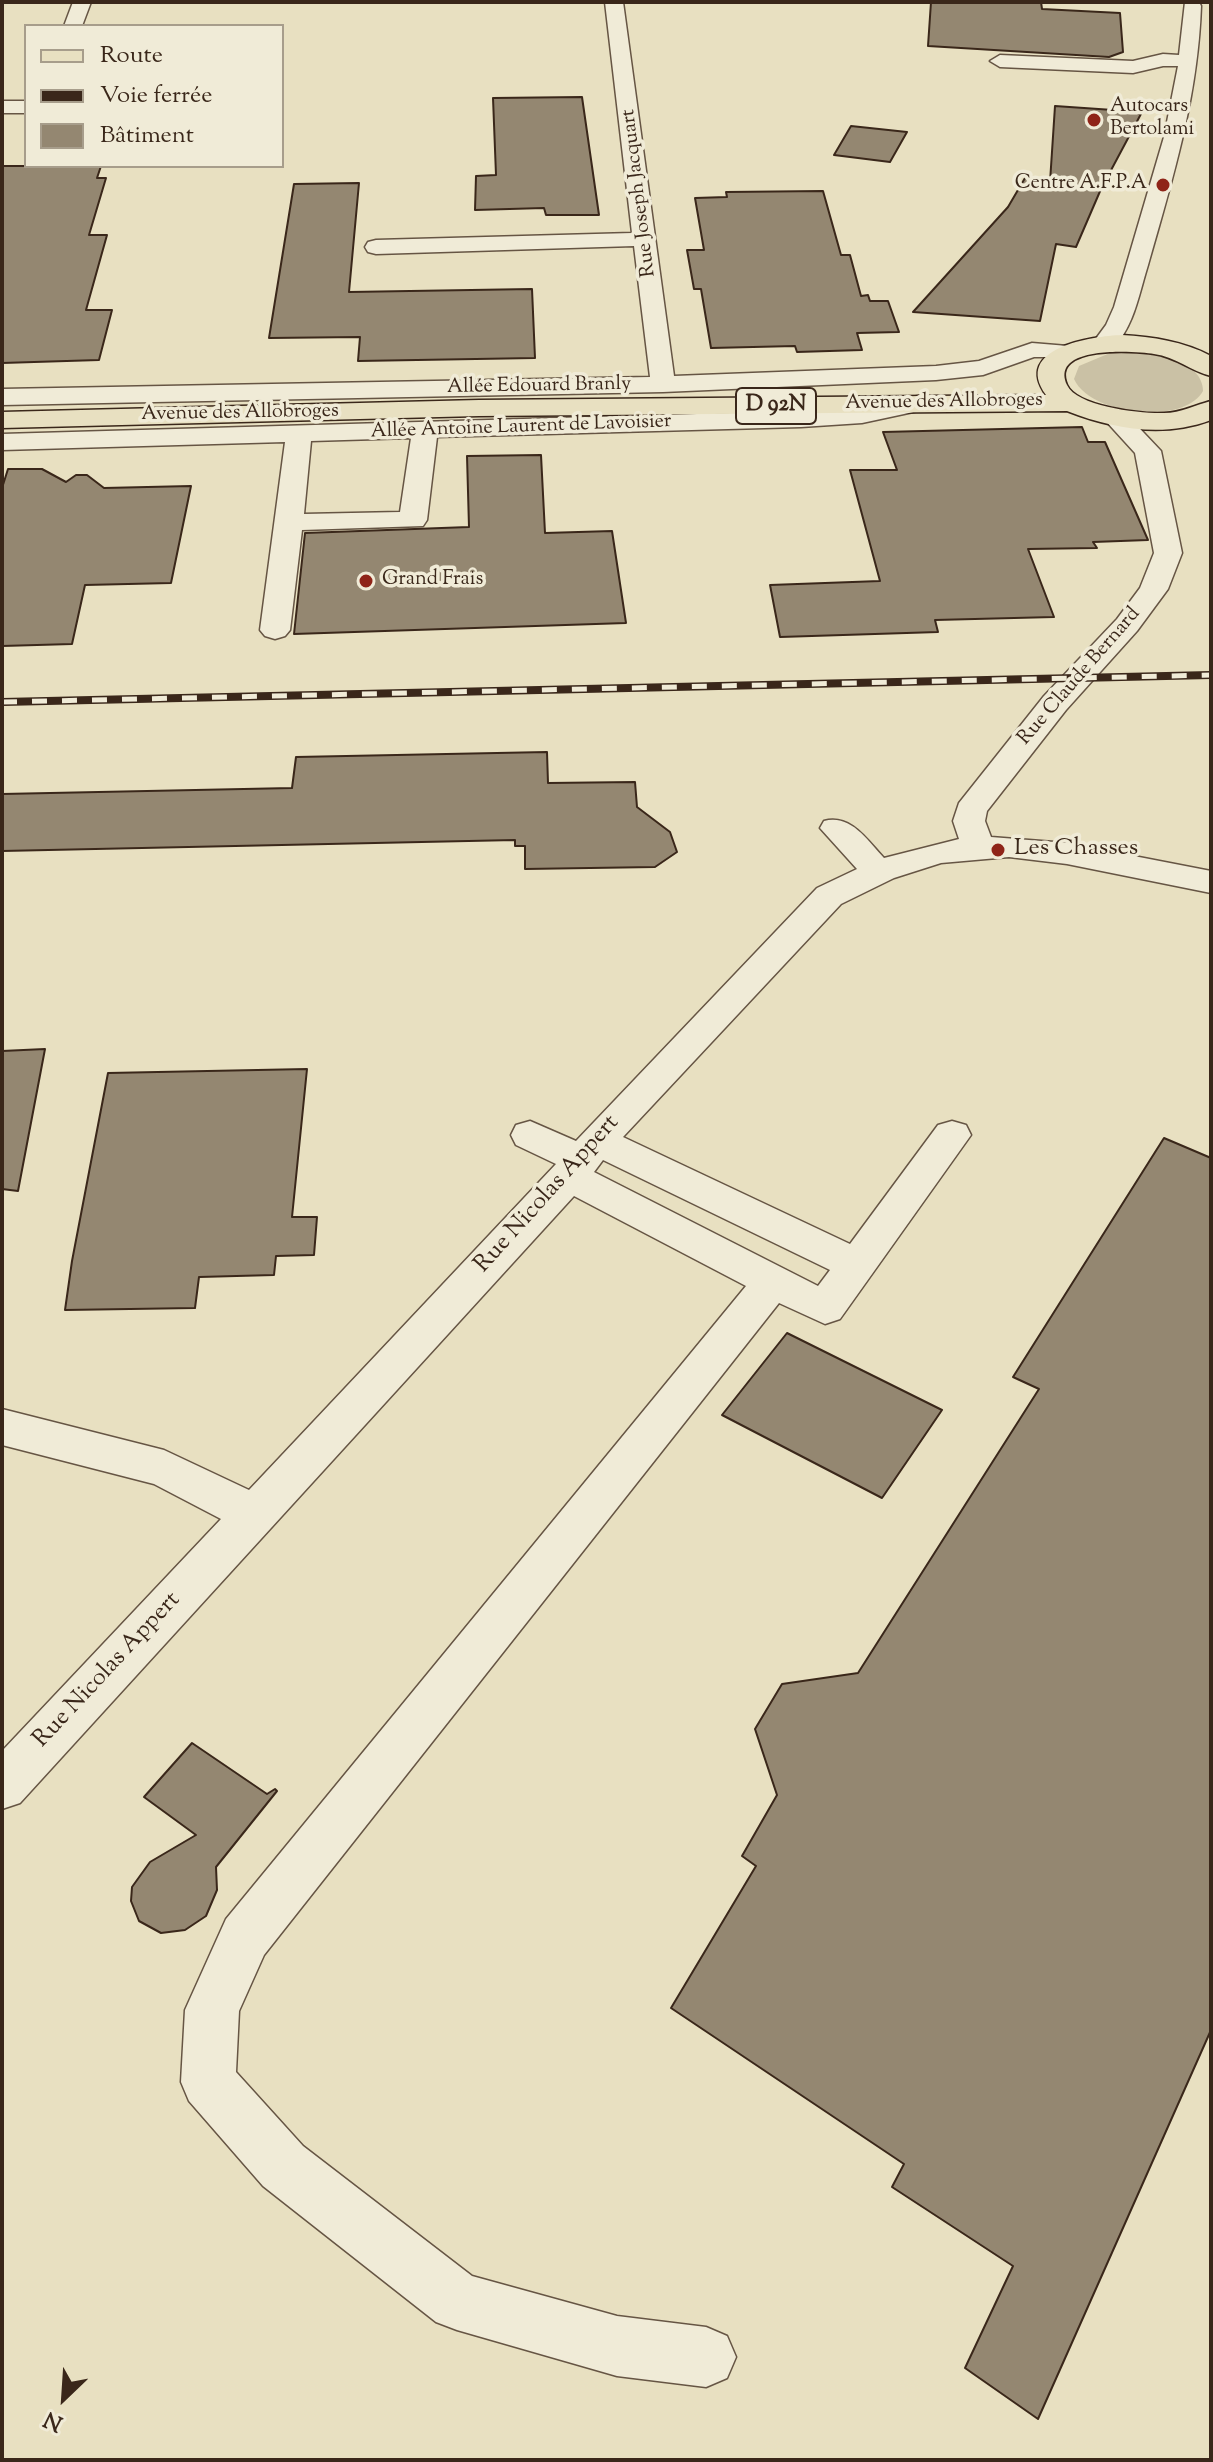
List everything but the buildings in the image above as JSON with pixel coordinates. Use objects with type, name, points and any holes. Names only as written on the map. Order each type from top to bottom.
[{"type":"main road","name":"Avenue des Allobroges","points":[[479,408],[813,412],[1015,380],[1104,344],[1167,348],[1211,368]]},
{"type":"main road","points":[[1062,361],[1053,381],[1060,393],[1073,403]]},
{"type":"main road","name":"Avenue des Allobroges","points":[[2,420],[928,394],[1073,403],[1117,419],[1167,422],[1207,413]]},
{"type":"street","points":[[74,24],[82,2]]},
{"type":"street","name":"Rue Joseph Jacquart","points":[[614,2],[663,384]]},
{"type":"street","points":[[1104,344],[1124,319],[1133,276],[1174,147],[1189,61],[1191,4]]},
{"type":"street","points":[[1000,61],[1133,67],[1163,60],[1189,61]]},
{"type":"street","points":[[2,107],[24,107]]},
{"type":"street","points":[[376,247],[645,239]]},
{"type":"street","points":[[1124,319],[1167,348]]},
{"type":"street","name":"Allée Edouard Branly","points":[[2,397],[663,384],[963,371],[983,368],[1032,350],[1062,361]]},
{"type":"street","name":"Allée Antoine Laurent de Lavoisier","points":[[2,442],[425,432],[813,412]]},
{"type":"street","points":[[1117,419],[1148,451],[1167,422]]},
{"type":"street","points":[[289,522],[413,520],[425,432]]},
{"type":"street","points":[[275,630],[299,435]]},
{"type":"street","name":"Rue Claude Bernard","points":[[978,847],[969,821],[971,810],[1055,703],[1127,625],[1154,589],[1168,553],[1148,451]]},
{"type":"street","points":[[836,828],[879,872]]},
{"type":"street","name":"Rue Nicolas Appert","points":[[2,1786],[829,896],[906,861],[978,847],[1056,852],[1211,882]]},
{"type":"street","points":[[530,1135],[583,1159],[856,1265]]},
{"type":"street","points":[[583,1159],[773,1281],[825,1308],[952,1135]]},
{"type":"street","points":[[706,2357],[617,2346],[457,2301],[283,2166],[208,2082],[212,2010],[245,1937],[773,1281]]},
{"type":"street","points":[[2,1427],[164,1468],[230,1501],[252,1516]]},
{"type":"shaded area","points":[[1110,353],[1151,354],[1180,362],[1192,369],[1200,379],[1203,391],[1192,402],[1177,409],[1158,412],[1137,412],[1098,401],[1083,391],[1074,379],[1079,366]]},
{"type":"railway","points":[[2,702],[1211,675]]},
{"type":"place","name":"Autocars Bertolami","points":[[1094,120]]},
{"type":"place","name":"Centre A.F.P.A","points":[[1163,185]]},
{"type":"place","name":"Grand Frais","points":[[366,581]]},
{"type":"place","name":"Les Chasses","points":[[998,850]]}]
